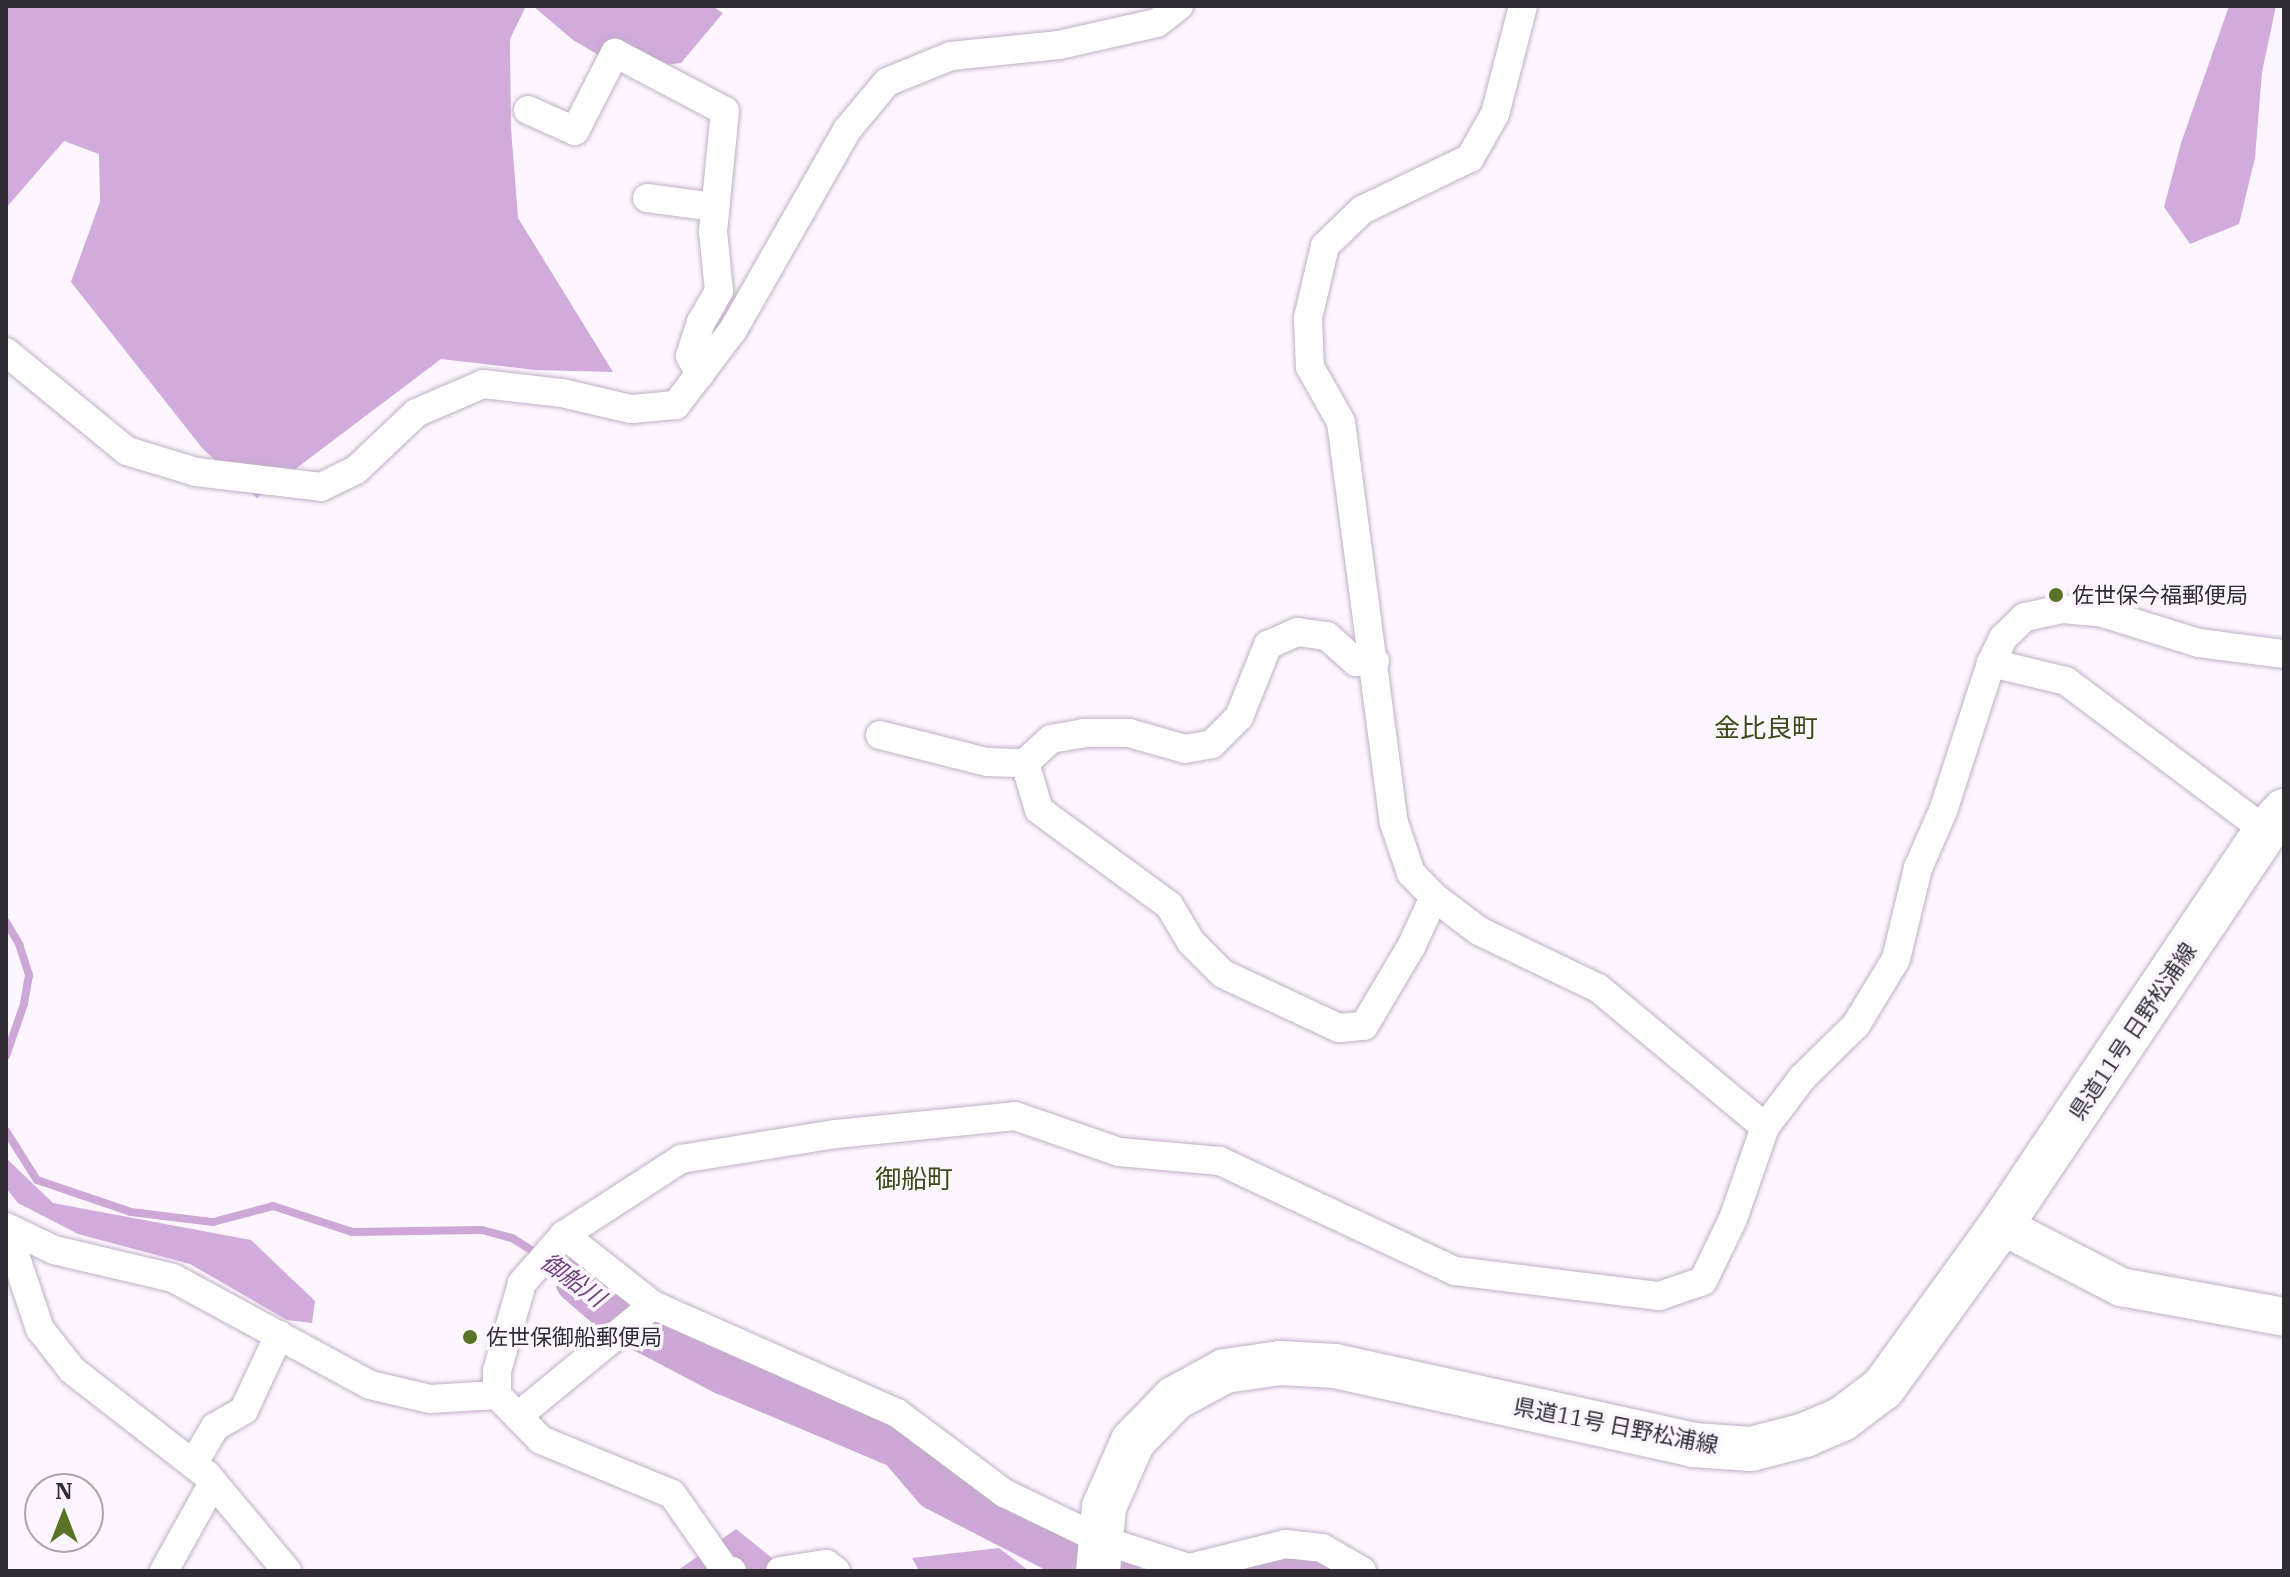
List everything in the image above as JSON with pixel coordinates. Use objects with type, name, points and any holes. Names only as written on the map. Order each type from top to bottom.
[{"type":"main road","name":"県道11号 日野松浦線","points":[[1098,1550],[1104,1507],[1133,1441],[1175,1398],[1225,1371],[1280,1363],[1335,1366],[1693,1445],[1751,1449],[1805,1435],[1842,1419],[1883,1388],[2001,1225],[2275,821]]},
{"type":"street","points":[[6,352],[127,451],[196,472],[321,487],[356,470],[416,413],[483,384],[562,393],[631,409],[676,405],[733,330],[847,130],[887,82],[951,56],[1059,45],[1157,23],[1179,6]]},
{"type":"street","points":[[1523,6],[1495,114],[1470,158],[1362,210],[1325,246],[1308,318],[1310,367],[1341,422],[1394,823],[1411,873],[1434,897],[1479,931],[1598,988],[1765,1127]]},
{"type":"street","points":[[528,110],[575,131],[615,53],[725,111],[713,231],[719,291],[701,322],[690,356],[700,374]]},
{"type":"street","points":[[647,198],[715,207]]},
{"type":"street","points":[[732,1571],[726,1571],[672,1494],[541,1440],[497,1395],[497,1371],[522,1283],[564,1235],[681,1159],[836,1134],[1015,1116],[1119,1152],[1220,1161],[1455,1271],[1659,1296],[1703,1281],[1733,1219],[1765,1127],[1803,1077],[1856,1025],[1896,959],[1918,868],[1943,811],[1991,663],[2003,638],[2025,617],[2062,609],[2099,612],[2199,643],[2284,654]]},
{"type":"street","points":[[880,735],[987,762],[1025,763],[1051,739],[1084,733],[1129,733],[1185,749],[1212,744],[1239,717],[1268,645],[1297,632],[1327,636],[1356,662],[1375,661]]},
{"type":"street","points":[[1991,663],[2066,681],[2275,821]]},
{"type":"street","points":[[1025,763],[1039,810],[1169,905],[1191,942],[1223,974],[1339,1028],[1364,1026],[1411,947],[1434,897]]},
{"type":"street","points":[[2001,1225],[2121,1287],[2284,1317]]},
{"type":"street","points":[[6,1228],[54,1250],[173,1278],[370,1385],[430,1399],[497,1395]]},
{"type":"street","points":[[6,1228],[40,1329],[72,1370],[193,1464],[213,1483],[287,1571]]},
{"type":"street","points":[[564,1235],[653,1305],[897,1413],[1004,1493],[1098,1550],[1189,1568],[1285,1544],[1322,1548],[1362,1571]]},
{"type":"street","points":[[518,1416],[653,1305]]},
{"type":"street","points":[[193,1464],[215,1427],[244,1410],[279,1335]]},
{"type":"street","points":[[164,1571],[213,1483]]},
{"type":"street","points":[[780,1571],[826,1564],[836,1571]]},
{"type":"shaded area","points":[[6,6],[526,6],[510,39],[511,128],[518,218],[613,372],[535,370],[441,359],[257,498],[203,449],[71,282],[100,202],[99,154],[64,141],[6,208]]},
{"type":"shaded area","points":[[533,6],[712,6],[723,13],[681,63],[624,70],[573,40]]},
{"type":"shaded area","points":[[2229,6],[2276,6],[2262,72],[2255,158],[2239,224],[2190,244],[2164,207],[2181,143]]},
{"type":"shaded area","points":[[6,1158],[53,1203],[251,1240],[315,1301],[312,1323],[287,1320],[190,1264],[78,1234],[18,1203],[6,1188]]},
{"type":"shaded area","points":[[736,1529],[788,1571],[677,1571]]},
{"type":"shaded area","points":[[999,1548],[1029,1571],[919,1571],[912,1558]]},
{"type":"waterway","name":"御船川","points":[[6,922],[19,944],[29,975],[24,1004],[6,1056]]},
{"type":"waterway","name":"御船川","points":[[6,1131],[37,1180],[131,1212],[213,1222],[273,1206],[352,1232],[482,1230],[512,1238],[579,1280]]},
{"type":"waterway","name":"御船川","points":[[579,1280],[622,1317],[725,1371],[901,1445],[937,1487],[1059,1550],[1116,1571]]},
{"type":"waterway","name":"御船川","points":[[1263,1571],[1310,1571]]},
{"type":"place","name":"佐世保今福郵便局","points":[[2056,595]]},
{"type":"place","name":"佐世保御船郵便局","points":[[470,1337]]},
{"type":"district","name":"金比良町","points":[[1766,728]]},
{"type":"district","name":"御船町","points":[[914,1179]]}]
